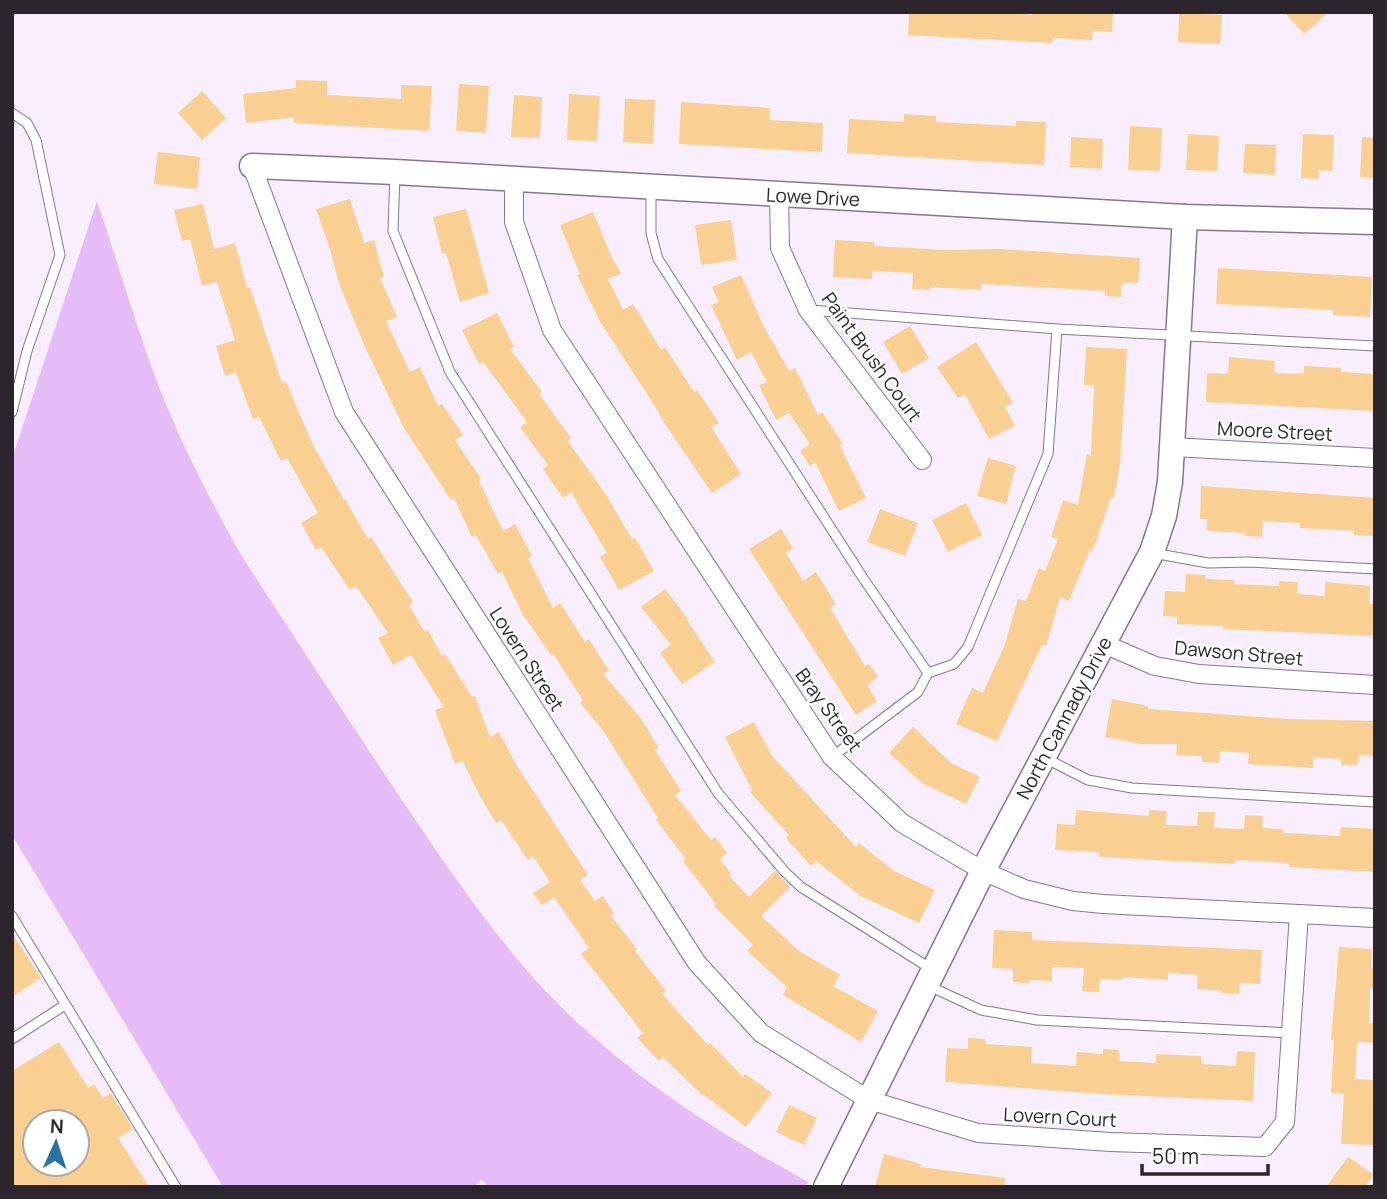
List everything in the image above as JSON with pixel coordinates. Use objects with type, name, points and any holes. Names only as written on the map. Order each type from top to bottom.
[{"type":"street","name":"Lowe Drive","points":[[252,166],[1185,217],[1375,222]]},
{"type":"street","name":"Lovern Street","points":[[252,166],[345,412],[697,963],[761,1033],[869,1100]]},
{"type":"street","name":"Bray Street","points":[[514,180],[514,222],[552,330],[832,757],[902,823],[983,872],[1024,889],[1073,901],[1375,918]]},
{"type":"street","name":"Paint Brush Court","points":[[779,195],[780,248],[808,310],[922,460]]},
{"type":"street","name":"North Cannady Drive","points":[[826,1187],[983,872],[1152,552],[1164,516],[1173,447],[1185,217]]},
{"type":"street","name":"Moore Street","points":[[1173,447],[1375,458]]},
{"type":"street","name":"Dawson Street","points":[[1104,644],[1155,666],[1199,674],[1375,685]]},
{"type":"street","name":"Lovern Court","points":[[869,1100],[978,1133],[1110,1142],[1265,1147],[1285,1122],[1299,914]]},
{"type":"lane","points":[[12,113],[27,123],[36,140],[60,254],[27,351],[12,412]]},
{"type":"lane","points":[[395,172],[393,231],[450,372],[718,793],[785,872],[801,887],[981,1010],[1037,1020],[1291,1033]]},
{"type":"lane","points":[[651,187],[652,233],[658,259],[863,578],[928,673]]},
{"type":"lane","points":[[808,310],[1057,329],[1375,346]]},
{"type":"lane","points":[[832,757],[918,692],[928,673],[954,664],[968,647],[1048,454],[1057,329]]},
{"type":"lane","points":[[1152,552],[1208,563],[1249,562],[1375,569]]},
{"type":"lane","points":[[1044,757],[1088,780],[1132,788],[1375,802]]},
{"type":"lane","points":[[12,916],[176,1187]]},
{"type":"lane","points":[[12,1039],[65,1005]]},
{"type":"shaded area","points":[[97,201],[159,388],[215,508],[241,555],[460,885],[521,963],[593,1037],[681,1105],[808,1182],[805,1187],[490,1187],[481,1180],[474,1187],[223,1187],[12,835],[12,459]]},
{"type":"building","points":[[909,12],[1000,12],[1032,15],[1032,12],[1113,12],[1112,32],[1093,31],[1092,40],[1053,38],[1052,43],[908,35]]},
{"type":"building","points":[[1284,12],[1329,12],[1304,34]]},
{"type":"building","points":[[1179,13],[1222,15],[1220,44],[1178,42]]},
{"type":"building","points":[[296,80],[327,81],[327,95],[401,99],[401,85],[432,86],[429,131],[294,123],[294,117],[246,123],[243,94],[296,88]]},
{"type":"building","points":[[459,84],[489,86],[486,133],[456,131]]},
{"type":"building","points":[[202,91],[226,118],[202,140],[178,113]]},
{"type":"building","points":[[569,94],[600,96],[597,141],[567,140]]},
{"type":"building","points":[[514,95],[542,97],[540,138],[511,137]]},
{"type":"building","points":[[625,99],[655,100],[653,144],[623,142]]},
{"type":"building","points":[[681,102],[770,108],[769,120],[823,123],[822,152],[679,144]]},
{"type":"building","points":[[904,114],[936,116],[936,122],[1016,126],[1016,121],[1046,122],[1044,165],[847,153],[849,119],[904,122]]},
{"type":"building","points":[[1130,126],[1162,128],[1160,171],[1128,170]]},
{"type":"building","points":[[1188,134],[1219,136],[1217,171],[1186,170]]},
{"type":"building","points":[[1303,134],[1334,135],[1332,171],[1319,170],[1319,179],[1301,178]]},
{"type":"building","points":[[1071,137],[1103,139],[1102,169],[1070,167]]},
{"type":"building","points":[[1362,137],[1375,138],[1375,178],[1360,177]]},
{"type":"building","points":[[1245,144],[1276,145],[1275,175],[1243,173]]},
{"type":"building","points":[[158,152],[200,157],[197,189],[154,184]]},
{"type":"building","points":[[350,199],[364,243],[374,240],[384,277],[380,278],[397,317],[386,321],[410,372],[420,367],[438,406],[442,404],[463,435],[455,440],[481,479],[479,481],[503,531],[515,524],[532,556],[528,558],[553,608],[560,603],[585,642],[589,639],[609,671],[603,674],[640,717],[659,748],[655,750],[681,791],[675,795],[711,840],[715,837],[727,853],[720,859],[731,874],[729,876],[749,897],[775,871],[790,887],[761,916],[799,951],[840,975],[833,986],[878,1011],[861,1042],[783,995],[787,987],[747,951],[753,945],[714,906],[716,904],[683,861],[686,859],[656,820],[658,818],[602,729],[580,703],[583,700],[522,613],[502,572],[498,574],[476,535],[472,537],[454,498],[451,500],[404,428],[365,347],[340,286],[316,209]]},
{"type":"building","points":[[203,204],[214,249],[235,243],[247,288],[250,287],[282,383],[286,382],[313,445],[368,539],[371,537],[413,602],[409,605],[424,631],[428,630],[442,656],[445,654],[472,697],[475,696],[490,737],[499,732],[517,766],[588,875],[580,880],[595,901],[603,896],[614,914],[611,916],[666,991],[662,994],[708,1045],[710,1043],[743,1077],[745,1074],[772,1093],[746,1127],[703,1096],[663,1057],[659,1061],[637,1038],[643,1033],[581,954],[589,948],[554,897],[542,905],[533,893],[550,882],[533,856],[528,860],[501,820],[496,823],[462,760],[455,764],[435,710],[444,707],[411,655],[393,665],[378,638],[388,633],[356,586],[350,590],[321,547],[316,550],[301,523],[318,513],[287,458],[281,461],[259,417],[253,419],[236,372],[225,376],[216,346],[235,340],[217,282],[202,286],[190,239],[182,241],[174,210]]},
{"type":"building","points":[[466,209],[489,293],[460,302],[446,253],[442,254],[433,217]]},
{"type":"building","points":[[593,212],[621,273],[608,279],[623,310],[633,304],[661,350],[665,347],[694,392],[697,390],[719,423],[711,427],[741,474],[712,493],[601,323],[577,275],[580,274],[560,225]]},
{"type":"building","points":[[731,220],[737,260],[701,265],[695,225]]},
{"type":"building","points":[[835,240],[874,242],[874,246],[946,250],[1000,249],[1140,258],[1138,283],[1122,283],[1121,297],[1105,296],[1105,291],[981,284],[981,290],[930,287],[930,290],[912,289],[913,273],[872,271],[872,279],[833,277]]},
{"type":"building","points":[[1218,268],[1372,277],[1370,317],[1333,315],[1333,310],[1216,304]]},
{"type":"building","points":[[741,275],[763,325],[789,371],[795,368],[818,415],[822,412],[843,444],[840,446],[866,498],[839,511],[815,462],[810,466],[800,451],[810,444],[789,413],[776,420],[759,385],[767,382],[751,352],[737,360],[711,305],[719,302],[712,287]]},
{"type":"building","points":[[497,313],[514,347],[510,349],[542,392],[539,394],[571,438],[568,441],[606,495],[632,539],[635,538],[654,571],[619,590],[600,557],[607,553],[571,492],[563,498],[543,469],[548,465],[520,427],[527,422],[483,362],[479,364],[462,330]]},
{"type":"building","points":[[910,326],[929,358],[902,374],[883,342]]},
{"type":"building","points":[[976,342],[1013,403],[1005,407],[1015,426],[989,439],[965,394],[958,398],[937,367]]},
{"type":"building","points":[[1086,347],[1127,349],[1120,464],[1114,498],[1111,497],[1093,551],[1090,550],[1069,601],[1060,597],[1046,646],[1042,645],[997,741],[956,724],[972,688],[983,693],[1005,644],[1018,599],[1026,601],[1039,568],[1045,571],[1058,539],[1051,537],[1063,500],[1078,505],[1087,454],[1091,455],[1094,386],[1084,385]]},
{"type":"building","points":[[1229,357],[1275,361],[1274,373],[1304,374],[1304,366],[1341,368],[1341,372],[1375,374],[1375,411],[1206,402],[1207,373],[1228,374]]},
{"type":"building","points":[[988,458],[1016,466],[1006,504],[977,496]]},
{"type":"building","points":[[1201,486],[1375,498],[1374,536],[1354,535],[1354,531],[1300,528],[1300,523],[1263,521],[1262,537],[1245,536],[1245,533],[1207,531],[1207,519],[1200,519]]},
{"type":"building","points":[[966,503],[982,535],[948,552],[932,520]]},
{"type":"building","points":[[880,509],[918,523],[905,556],[867,542]]},
{"type":"building","points":[[781,529],[793,548],[786,553],[803,581],[816,572],[836,604],[830,608],[865,666],[869,664],[878,677],[867,685],[877,701],[856,715],[749,549]]},
{"type":"building","points":[[1186,574],[1206,575],[1205,579],[1234,580],[1234,584],[1279,586],[1279,581],[1298,582],[1297,594],[1325,596],[1325,582],[1370,586],[1369,604],[1375,604],[1375,636],[1223,629],[1223,626],[1177,624],[1177,617],[1163,616],[1165,591],[1185,592]]},
{"type":"building","points":[[665,589],[715,662],[682,684],[660,653],[671,645],[641,607]]},
{"type":"building","points":[[1112,699],[1148,706],[1148,709],[1288,719],[1375,721],[1375,756],[1359,755],[1358,765],[1341,765],[1341,759],[1313,757],[1313,768],[1248,764],[1249,753],[1220,751],[1219,763],[1202,762],[1202,756],[1176,755],[1177,744],[1141,744],[1105,737]]},
{"type":"building","points":[[754,722],[772,756],[856,847],[859,843],[894,871],[935,890],[919,923],[861,896],[816,861],[811,866],[786,838],[789,835],[750,792],[752,790],[725,737]]},
{"type":"building","points":[[913,727],[951,763],[980,777],[966,804],[922,783],[889,753]]},
{"type":"building","points":[[1076,810],[1149,816],[1149,810],[1167,811],[1166,825],[1197,826],[1198,812],[1215,812],[1214,828],[1244,829],[1245,815],[1263,816],[1262,828],[1283,829],[1283,833],[1340,836],[1341,827],[1375,829],[1375,872],[1289,867],[1289,863],[1235,860],[1235,864],[1099,857],[1099,852],[1055,850],[1057,824],[1075,825]]},
{"type":"building","points":[[994,930],[1032,932],[1032,940],[1262,950],[1260,984],[1240,983],[1239,994],[1222,993],[1197,989],[1198,975],[1168,973],[1168,980],[1122,977],[1122,980],[1100,979],[1099,992],[1082,991],[1084,968],[1052,967],[1052,981],[1013,982],[1013,969],[992,968]]},
{"type":"building","points":[[12,933],[41,978],[12,997]]},
{"type":"building","points":[[1339,947],[1372,949],[1371,969],[1375,970],[1375,988],[1370,988],[1369,1023],[1375,1023],[1375,1043],[1357,1042],[1355,1079],[1375,1080],[1374,1145],[1341,1144],[1344,1094],[1331,1093],[1334,1040],[1331,1040]]},
{"type":"building","points":[[968,1038],[985,1039],[985,1044],[1032,1047],[1031,1063],[1076,1066],[1077,1052],[1103,1054],[1103,1049],[1119,1050],[1119,1061],[1156,1063],[1156,1054],[1201,1056],[1201,1064],[1236,1066],[1237,1051],[1255,1052],[1253,1101],[1101,1094],[945,1082],[947,1048],[968,1049]]},
{"type":"building","points":[[59,1042],[88,1088],[94,1084],[103,1098],[111,1093],[133,1129],[118,1138],[149,1187],[12,1187],[12,1071]]},
{"type":"building","points":[[789,1105],[817,1118],[804,1145],[776,1132]]},
{"type":"building","points":[[884,1154],[921,1164],[920,1167],[1005,1178],[1005,1187],[875,1187]]},
{"type":"building","points":[[1348,1157],[1374,1175],[1365,1187],[1326,1187]]}]
